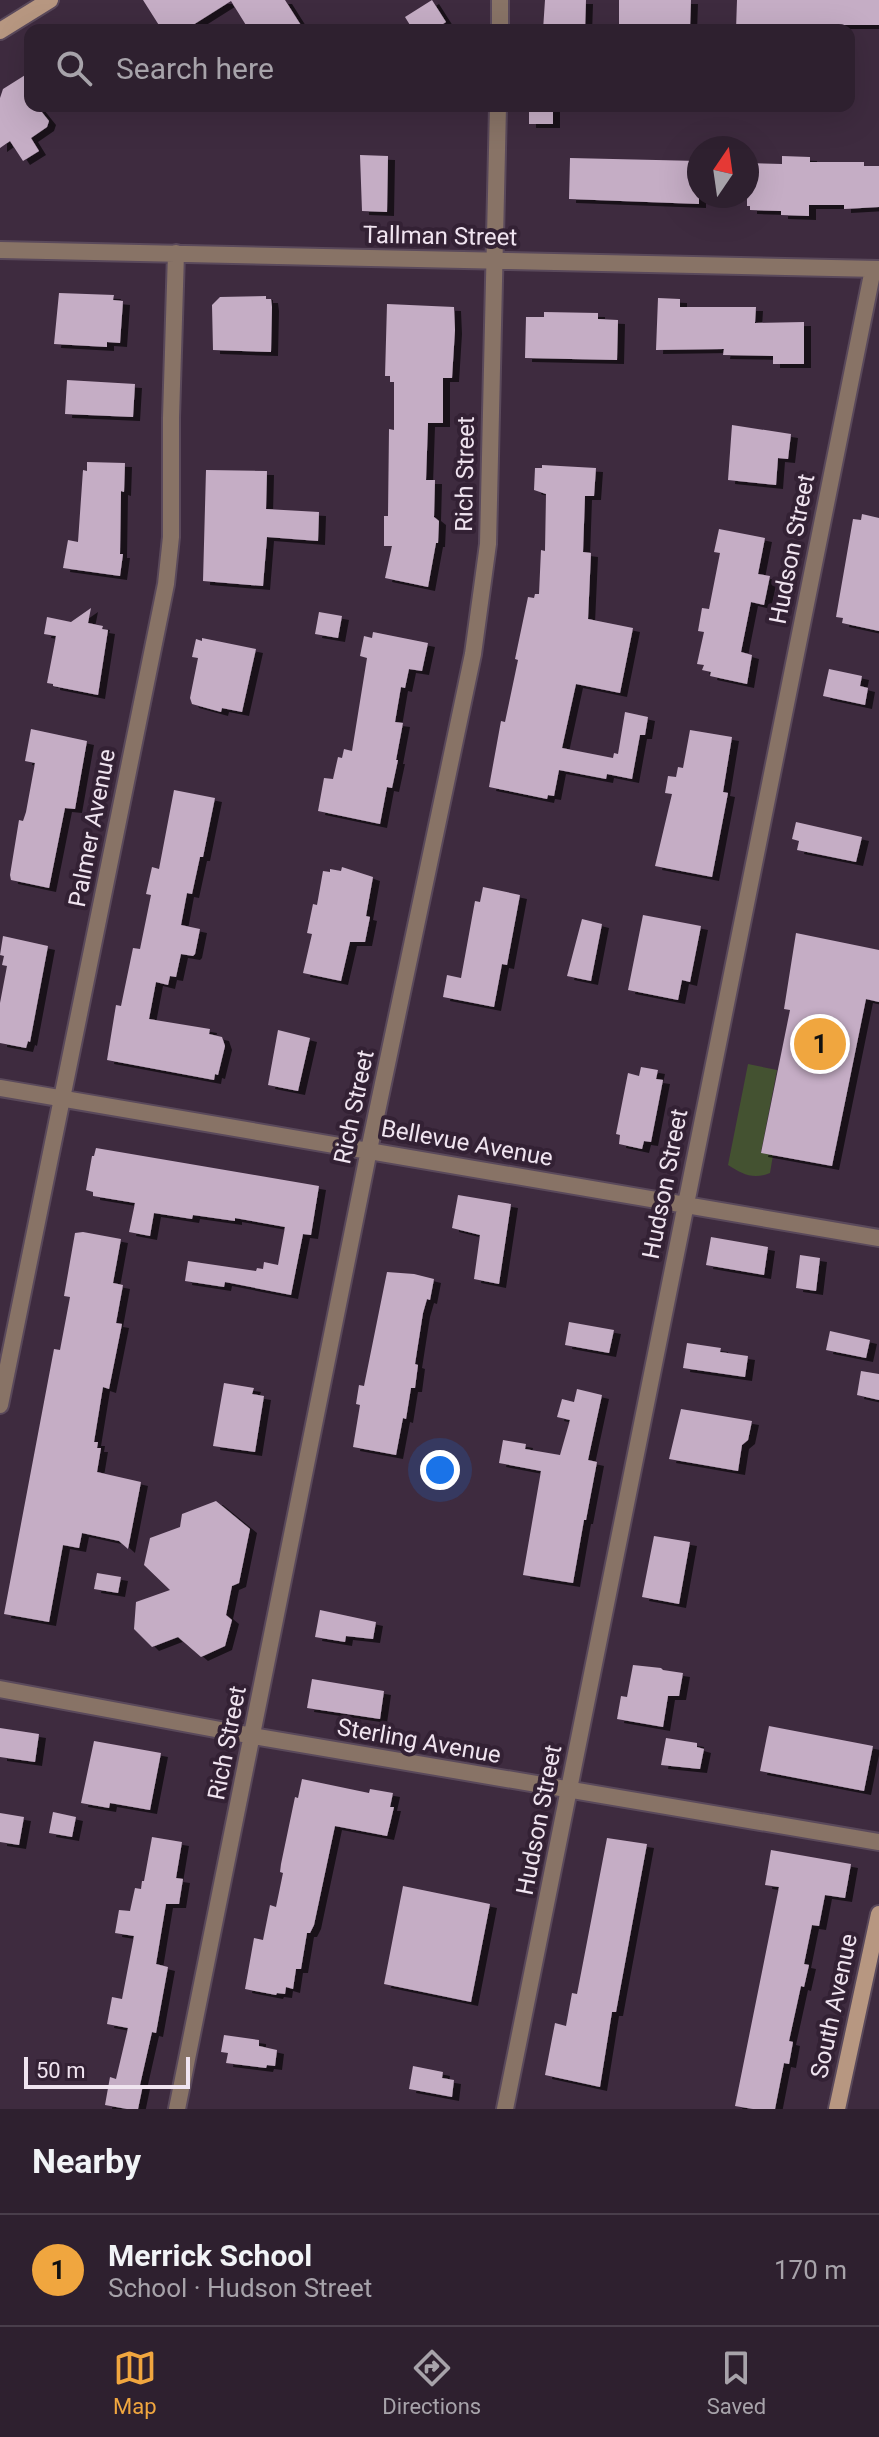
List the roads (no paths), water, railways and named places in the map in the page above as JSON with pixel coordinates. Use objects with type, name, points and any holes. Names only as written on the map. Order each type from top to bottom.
[{"type":"main road","points":[[0,31],[50,0]]},
{"type":"main road","name":"South Avenue","points":[[837,2109],[879,1914]]},
{"type":"street","points":[[500,0],[500,24]]},
{"type":"street","name":"Rich Street","points":[[177,2109],[484,591],[488,544],[498,112]]},
{"type":"street","name":"Tallman Street","points":[[0,250],[876,269]]},
{"type":"street","name":"Palmer Avenue","points":[[0,1405],[166,584],[171,537],[176,253]]},
{"type":"street","name":"Hudson Street","points":[[505,2109],[876,269]]},
{"type":"street","name":"Bellevue Avenue","points":[[0,1088],[879,1238]]},
{"type":"street","name":"Sterling Avenue","points":[[0,1689],[253,1736],[879,1842]]},
{"type":"place","name":"Merrick School","points":[[820,1044]]}]
